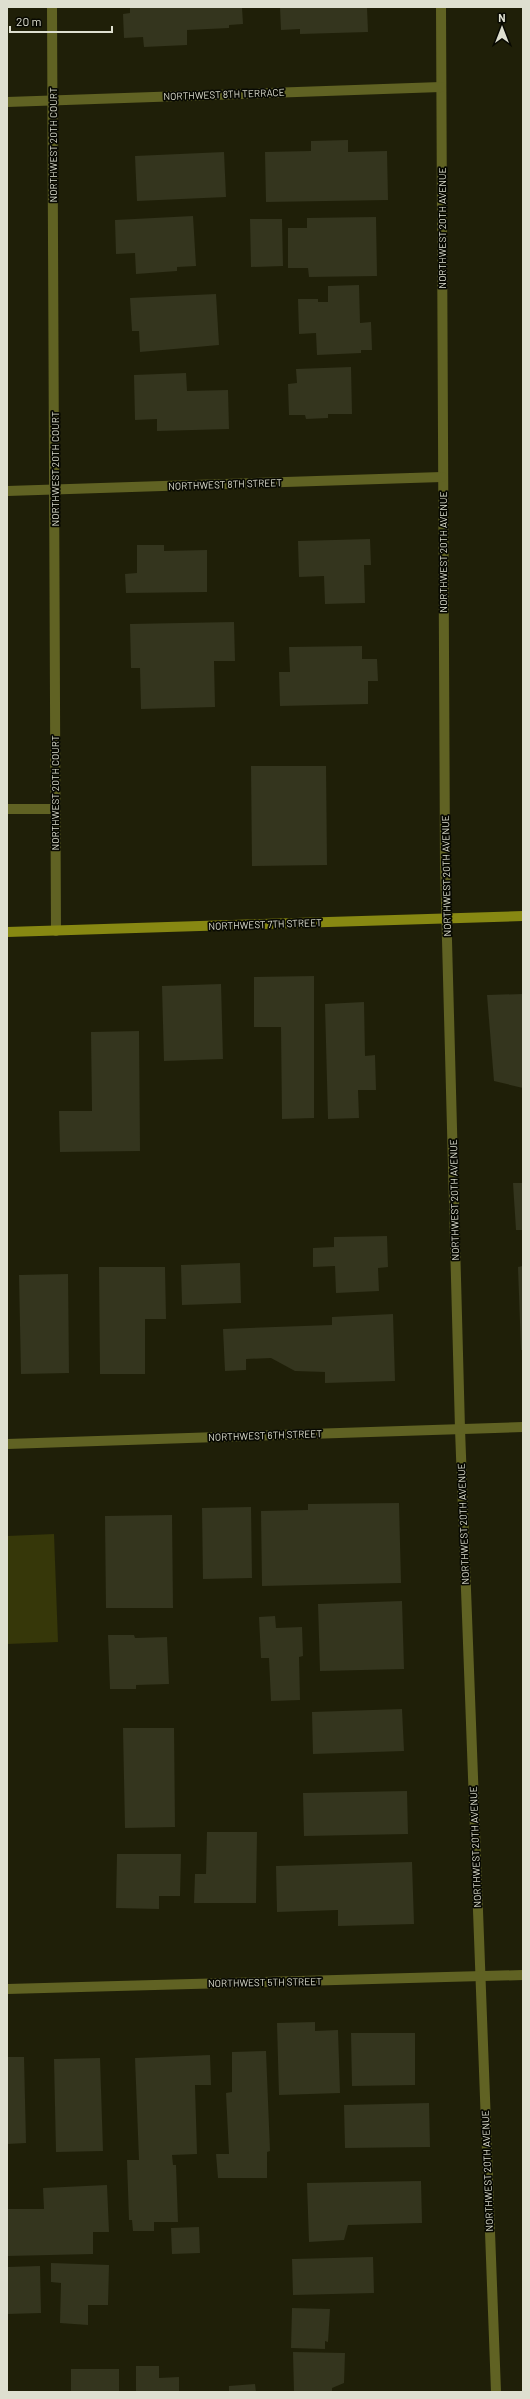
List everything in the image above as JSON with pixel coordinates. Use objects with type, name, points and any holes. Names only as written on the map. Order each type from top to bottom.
[{"type":"main road","name":"NORTHWEST 7TH STREET","points":[[7,932],[523,916]]},
{"type":"street","name":"NORTHWEST 20TH COURT","points":[[52,7],[56,489],[56,931]]},
{"type":"street","name":"NORTHWEST 20TH AVENUE","points":[[441,7],[442,477],[447,919],[460,1429],[496,2392]]},
{"type":"street","name":"NORTHWEST 8TH TERRACE","points":[[7,102],[441,87]]},
{"type":"street","name":"NORTHWEST 8TH STREET","points":[[7,490],[442,477]]},
{"type":"street","points":[[7,809],[55,809]]},
{"type":"street","name":"NORTHWEST 6TH STREET","points":[[7,1444],[523,1427]]},
{"type":"street","name":"NORTHWEST 5TH STREET","points":[[7,1989],[523,1975]]},
{"type":"shaded area","points":[[54,1534],[58,1642],[7,1644],[7,1536]]},
{"type":"building","points":[[130,7],[242,7],[243,24],[229,25],[229,28],[187,30],[187,45],[144,47],[143,37],[124,38],[123,14],[130,13]]},
{"type":"building","points":[[280,7],[367,7],[368,32],[300,34],[300,29],[281,30]]},
{"type":"building","points":[[348,140],[348,152],[387,151],[388,200],[266,202],[265,152],[311,151],[311,141]]},
{"type":"building","points":[[224,152],[226,197],[137,201],[135,156]]},
{"type":"building","points":[[193,216],[196,266],[177,267],[177,271],[136,274],[135,253],[116,254],[115,220]]},
{"type":"building","points":[[376,217],[377,276],[309,277],[308,268],[288,268],[288,228],[307,228],[307,218]]},
{"type":"building","points":[[250,219],[282,219],[283,266],[251,267]]},
{"type":"building","points":[[359,285],[360,323],[371,322],[372,350],[361,350],[361,353],[317,355],[316,333],[299,334],[298,299],[318,299],[318,302],[328,302],[328,286]]},
{"type":"building","points":[[216,294],[219,345],[140,352],[139,331],[132,331],[130,298]]},
{"type":"building","points":[[351,367],[352,414],[328,414],[328,418],[306,419],[305,415],[289,415],[288,384],[297,383],[296,369]]},
{"type":"building","points":[[186,373],[187,391],[228,390],[229,429],[157,431],[157,419],[135,420],[134,375]]},
{"type":"building","points":[[370,539],[371,565],[364,565],[365,603],[325,604],[324,576],[299,577],[298,541]]},
{"type":"building","points":[[137,545],[164,545],[164,551],[207,550],[207,592],[126,593],[125,574],[137,573]]},
{"type":"building","points":[[234,622],[235,661],[214,661],[215,707],[141,709],[140,668],[131,668],[130,624]]},
{"type":"building","points":[[362,646],[362,659],[377,659],[378,681],[368,681],[368,704],[280,706],[279,672],[290,672],[289,647]]},
{"type":"building","points":[[251,766],[326,766],[327,865],[252,866]]},
{"type":"building","points":[[314,976],[314,1118],[282,1119],[281,1027],[254,1027],[254,977]]},
{"type":"building","points":[[221,984],[223,1059],[164,1061],[162,986]]},
{"type":"building","points":[[523,994],[523,1088],[494,1081],[487,995]]},
{"type":"building","points":[[364,1002],[365,1056],[375,1055],[376,1090],[358,1090],[359,1118],[328,1119],[325,1004]]},
{"type":"building","points":[[139,1031],[140,1151],[60,1152],[59,1111],[92,1111],[91,1032]]},
{"type":"building","points":[[513,1183],[523,1183],[523,1230],[516,1230]]},
{"type":"building","points":[[387,1236],[388,1267],[378,1268],[379,1291],[336,1293],[335,1266],[313,1267],[313,1248],[334,1247],[334,1237]]},
{"type":"building","points":[[240,1263],[241,1303],[182,1305],[181,1265]]},
{"type":"building","points":[[523,1266],[523,1350],[521,1350],[518,1267]]},
{"type":"building","points":[[99,1267],[165,1267],[166,1319],[145,1319],[145,1374],[100,1374]]},
{"type":"building","points":[[68,1274],[69,1373],[21,1374],[19,1275]]},
{"type":"building","points":[[393,1314],[395,1381],[325,1383],[325,1372],[295,1371],[271,1358],[246,1359],[246,1370],[225,1371],[223,1329],[332,1325],[332,1317]]},
{"type":"building","points":[[399,1503],[401,1583],[262,1586],[261,1511],[308,1510],[308,1504]]},
{"type":"building","points":[[251,1507],[252,1578],[203,1579],[202,1508]]},
{"type":"building","points":[[172,1515],[173,1608],[106,1608],[105,1516]]},
{"type":"building","points":[[402,1601],[404,1669],[320,1671],[318,1604]]},
{"type":"building","points":[[275,1616],[276,1628],[302,1627],[303,1656],[299,1657],[300,1700],[271,1701],[269,1658],[261,1658],[259,1617]]},
{"type":"building","points":[[108,1635],[134,1635],[135,1638],[167,1637],[169,1684],[136,1685],[136,1689],[110,1689]]},
{"type":"building","points":[[402,1709],[404,1751],[313,1754],[312,1712]]},
{"type":"building","points":[[123,1728],[174,1728],[175,1827],[125,1828]]},
{"type":"building","points":[[407,1791],[408,1834],[304,1836],[303,1793]]},
{"type":"building","points":[[207,1832],[257,1832],[256,1903],[194,1903],[195,1874],[206,1874]]},
{"type":"building","points":[[117,1854],[181,1854],[180,1896],[159,1896],[159,1909],[116,1908]]},
{"type":"building","points":[[412,1862],[414,1924],[338,1926],[338,1910],[277,1912],[276,1866]]},
{"type":"building","points":[[315,2022],[315,2031],[338,2030],[340,2093],[279,2095],[277,2023]]},
{"type":"building","points":[[351,2033],[415,2033],[415,2085],[352,2086]]},
{"type":"building","points":[[266,2051],[270,2151],[267,2152],[267,2178],[218,2178],[216,2154],[229,2154],[226,2093],[232,2092],[232,2052]]},
{"type":"building","points":[[210,2055],[211,2085],[195,2085],[197,2154],[172,2155],[173,2165],[176,2165],[178,2222],[154,2222],[154,2231],[133,2231],[132,2220],[129,2220],[127,2160],[139,2160],[135,2058]]},
{"type":"building","points":[[7,2057],[24,2057],[26,2143],[7,2144]]},
{"type":"building","points":[[100,2058],[103,2151],[56,2152],[54,2059]]},
{"type":"building","points":[[429,2103],[430,2147],[345,2148],[344,2105]]},
{"type":"building","points":[[421,2181],[422,2223],[348,2225],[344,2240],[309,2242],[307,2183]]},
{"type":"building","points":[[107,2185],[109,2232],[93,2232],[93,2254],[7,2256],[7,2209],[44,2209],[43,2188]]},
{"type":"building","points":[[199,2227],[200,2253],[172,2254],[171,2228]]},
{"type":"building","points":[[373,2257],[374,2293],[293,2295],[292,2259]]},
{"type":"building","points":[[51,2263],[109,2265],[108,2305],[88,2305],[88,2325],[60,2323],[61,2283],[51,2282]]},
{"type":"building","points":[[40,2266],[41,2313],[7,2314],[7,2267]]},
{"type":"building","points":[[292,2308],[330,2309],[328,2342],[325,2341],[325,2349],[291,2348]]},
{"type":"building","points":[[293,2352],[345,2353],[344,2383],[332,2388],[332,2392],[294,2392]]},
{"type":"building","points":[[136,2366],[159,2366],[159,2378],[179,2377],[179,2392],[136,2392]]},
{"type":"building","points":[[71,2369],[119,2369],[119,2392],[71,2392]]},
{"type":"building","points":[[255,2384],[256,2392],[229,2392],[229,2386]]}]
